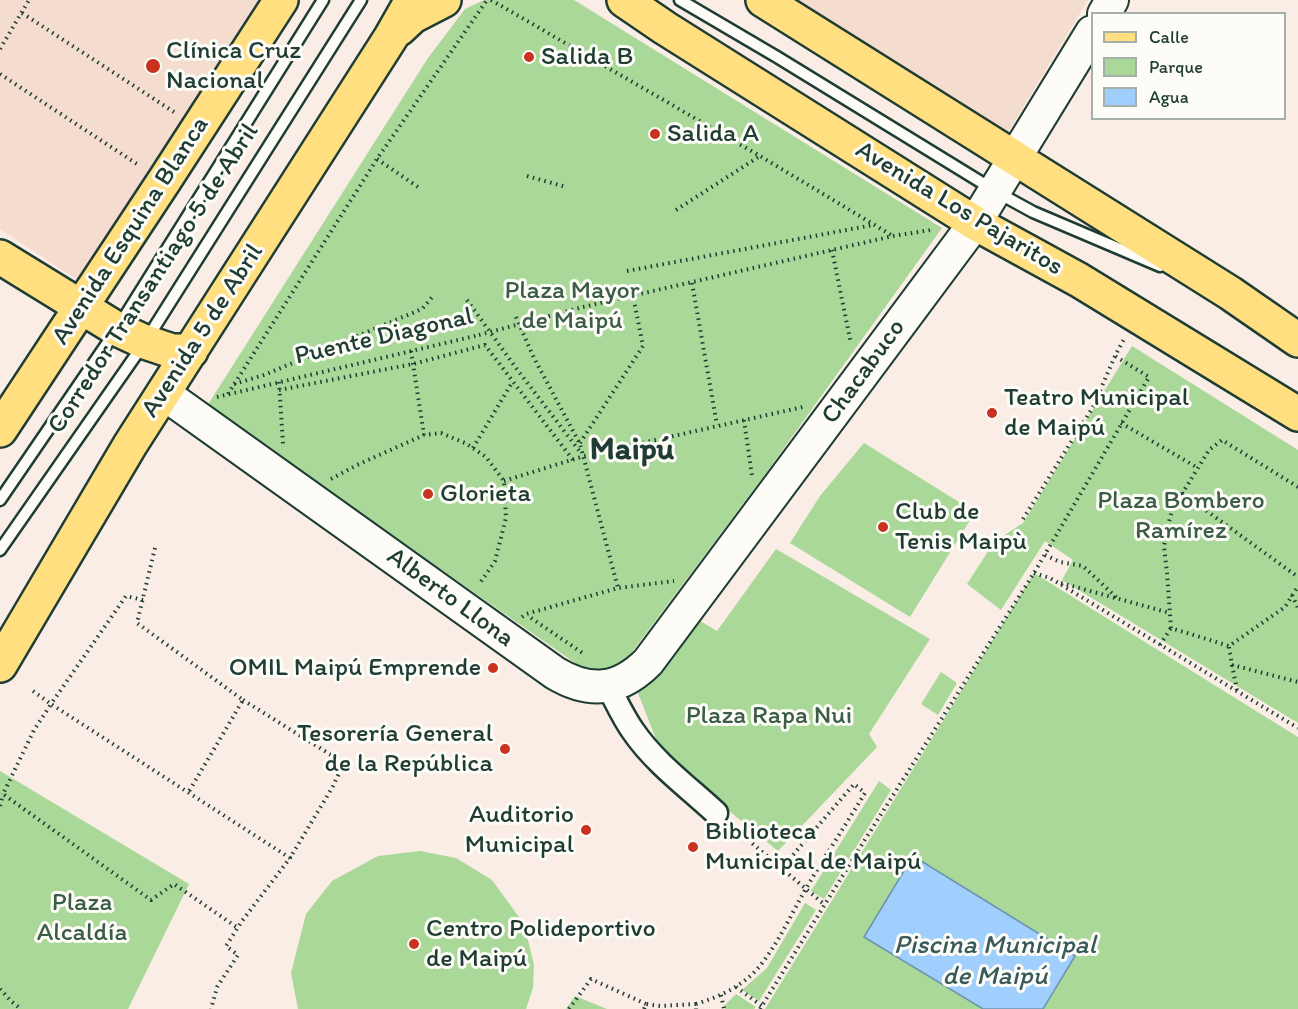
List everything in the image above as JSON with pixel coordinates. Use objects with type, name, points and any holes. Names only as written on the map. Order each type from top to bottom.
[{"type":"main road","name":"Avenida Esquina Blanca","points":[[0,430],[281,0]]},
{"type":"main road","name":"Avenida 5 de Abril","points":[[0,665],[130,445],[391,37],[412,0]]},
{"type":"main road","points":[[391,37],[413,16],[444,0]]},
{"type":"main road","name":"Avenida Los Pajaritos","points":[[624,0],[975,223],[1079,279],[1298,414]]},
{"type":"main road","points":[[763,0],[1230,293],[1298,340]]},
{"type":"main road","name":"Chacabuco","points":[[608,686],[637,673],[648,662],[714,576],[975,223],[1091,34]]},
{"type":"main road","points":[[0,257],[131,336],[172,351],[191,351]]},
{"type":"main road","name":"Alberto Llona","points":[[163,393],[555,673],[567,680],[587,686],[608,686]]},
{"type":"street","points":[[608,686],[643,744],[657,760],[716,813]]},
{"type":"lane","name":"Corredor Transantiago 5 de Abril","points":[[0,550],[131,336],[323,0]]},
{"type":"lane","name":"Corredor Transantiago 5 de Abril","points":[[0,500],[131,336],[181,288],[361,0]]},
{"type":"lane","points":[[680,0],[1033,212],[1230,293]]},
{"type":"path","points":[[0,49],[29,0]]},
{"type":"path","points":[[228,394],[377,159],[489,0],[760,156],[873,225]]},
{"type":"path","points":[[22,13],[198,128]]},
{"type":"path","points":[[0,74],[164,181]]},
{"type":"path","points":[[676,210],[760,156]]},
{"type":"path","points":[[377,159],[418,187]]},
{"type":"path","points":[[527,176],[566,187]]},
{"type":"path","points":[[627,271],[873,225]]},
{"type":"path","name":"Puente Diagonal","points":[[211,398],[479,335],[583,307],[892,236],[873,225]]},
{"type":"path","points":[[504,481],[584,456],[744,420],[851,389],[832,250]]},
{"type":"path","points":[[692,283],[717,426]]},
{"type":"path","points":[[234,384],[264,375],[422,309],[434,295]]},
{"type":"path","points":[[580,444],[643,346],[633,296]]},
{"type":"path","points":[[468,300],[516,368],[584,456]]},
{"type":"path","points":[[1023,519],[1094,406],[1115,356],[1138,315]]},
{"type":"path","points":[[516,317],[534,358],[580,444],[618,588]]},
{"type":"path","points":[[279,390],[413,364],[485,345],[573,460]]},
{"type":"path","points":[[411,351],[424,435]]},
{"type":"path","points":[[735,987],[761,1007],[1045,555],[1149,377],[1115,356]]},
{"type":"path","points":[[473,448],[513,381]]},
{"type":"path","points":[[279,382],[283,448]]},
{"type":"path","points":[[744,420],[758,516]]},
{"type":"path","points":[[1121,423],[1198,468]]},
{"type":"path","points":[[330,480],[357,465],[424,435],[441,434],[473,448],[486,457],[504,481],[506,518],[495,561],[480,583]]},
{"type":"path","points":[[1160,645],[1171,628],[1164,546],[1172,510],[1209,450],[1222,440],[1298,487]]},
{"type":"path","points":[[1182,493],[1298,577]]},
{"type":"path","points":[[155,548],[137,623],[243,700],[344,763],[332,789],[290,858],[226,946],[238,955],[217,987],[211,1009]]},
{"type":"path","points":[[1045,555],[1060,562],[1083,566],[1118,599]]},
{"type":"path","points":[[1034,573],[1050,578],[1298,728]]},
{"type":"path","points":[[500,633],[526,614],[618,588],[714,576]]},
{"type":"path","points":[[1055,581],[1170,613]]},
{"type":"path","points":[[1229,646],[1285,606],[1298,586]]},
{"type":"path","points":[[1292,595],[1298,608]]},
{"type":"path","points":[[0,806],[3,794],[34,729],[51,704],[126,596],[143,600]]},
{"type":"path","points":[[1171,628],[1229,646]]},
{"type":"path","points":[[1229,646],[1237,691]]},
{"type":"path","points":[[1232,665],[1298,681]]},
{"type":"path","points":[[33,692],[290,858]]},
{"type":"path","points":[[188,793],[243,700]]},
{"type":"path","points":[[569,1009],[591,979],[646,1004],[660,1006],[696,1007],[735,987],[758,968],[774,945],[806,888],[865,794],[854,784],[781,869]]},
{"type":"path","points":[[3,794],[151,900],[174,884],[238,928]]},
{"type":"path","points":[[716,813],[825,905]]},
{"type":"path","points":[[0,989],[21,1009]]},
{"type":"path","points":[[721,994],[724,1009]]},
{"type":"path","points":[[644,1009],[646,1004]]},
{"type":"shaded area","points":[[0,0],[263,0],[85,285],[0,229]]},
{"type":"shaded area","points":[[795,0],[1088,0],[1007,134],[896,66]]},
{"type":"green space","name":"Plaza Mayor de Maipú","points":[[484,0],[574,0],[942,228],[766,473],[626,660],[594,671],[578,665],[207,406],[428,58],[465,9]]},
{"type":"green space","name":"Plaza Bombero Ramírez","points":[[1132,346],[1298,450],[1298,723],[1062,580],[1073,560],[1045,541],[1001,610],[967,584],[994,542],[1023,523]]},
{"type":"green space","name":"Club de Tenis Maipù","points":[[864,443],[975,512],[910,617],[790,543],[820,496]]},
{"type":"green space","name":"Plaza Rapa Nui","points":[[776,549],[930,639],[869,734],[877,747],[778,851],[663,757],[638,693],[695,618],[717,631]]},
{"type":"green space","points":[[1034,573],[1298,737],[1298,1009],[765,1009]]},
{"type":"green space","points":[[941,672],[957,683],[938,715],[921,704]]},
{"type":"green space","name":"Plaza Alcaldía","points":[[0,771],[189,884],[128,1009],[0,1009]]},
{"type":"green space","points":[[879,781],[891,790],[824,899],[811,891]]},
{"type":"green space","name":"Centro Polideportivo de Maipú","points":[[420,851],[456,858],[492,880],[524,924],[534,965],[533,988],[526,1009],[298,1009],[291,973],[306,914],[332,881],[378,856]]},
{"type":"green space","points":[[805,903],[816,910],[759,1001],[742,990],[767,968]]},
{"type":"green space","points":[[736,994],[756,1007],[754,1009],[725,1009],[724,1006]]},
{"type":"green space","points":[[575,996],[607,1009],[566,1009]]},
{"type":"water","name":"Piscina Municipal de Maipú","points":[[913,856],[1075,956],[1043,1009],[983,1009],[864,937]]},
{"type":"place","name":"Salida B","points":[[529,57]]},
{"type":"place","name":"Clínica Cruz Nacional","points":[[153,66]]},
{"type":"place","name":"Salida A","points":[[655,134]]},
{"type":"place","name":"Teatro Municipal de Maipú","points":[[992,413]]},
{"type":"place","name":"Glorieta","points":[[428,494]]},
{"type":"place","name":"Club de Tenis Maipù","points":[[883,527]]},
{"type":"place","name":"OMIL Maipú Emprende","points":[[493,668]]},
{"type":"place","name":"Tesorería General de la República","points":[[505,749]]},
{"type":"place","name":"Auditorio Municipal","points":[[586,830]]},
{"type":"place","name":"Biblioteca Municipal de Maipú","points":[[693,847]]},
{"type":"place","name":"Centro Polideportivo de Maipú","points":[[414,944]]},
{"type":"district","name":"Maipú","points":[[632,451]]}]
